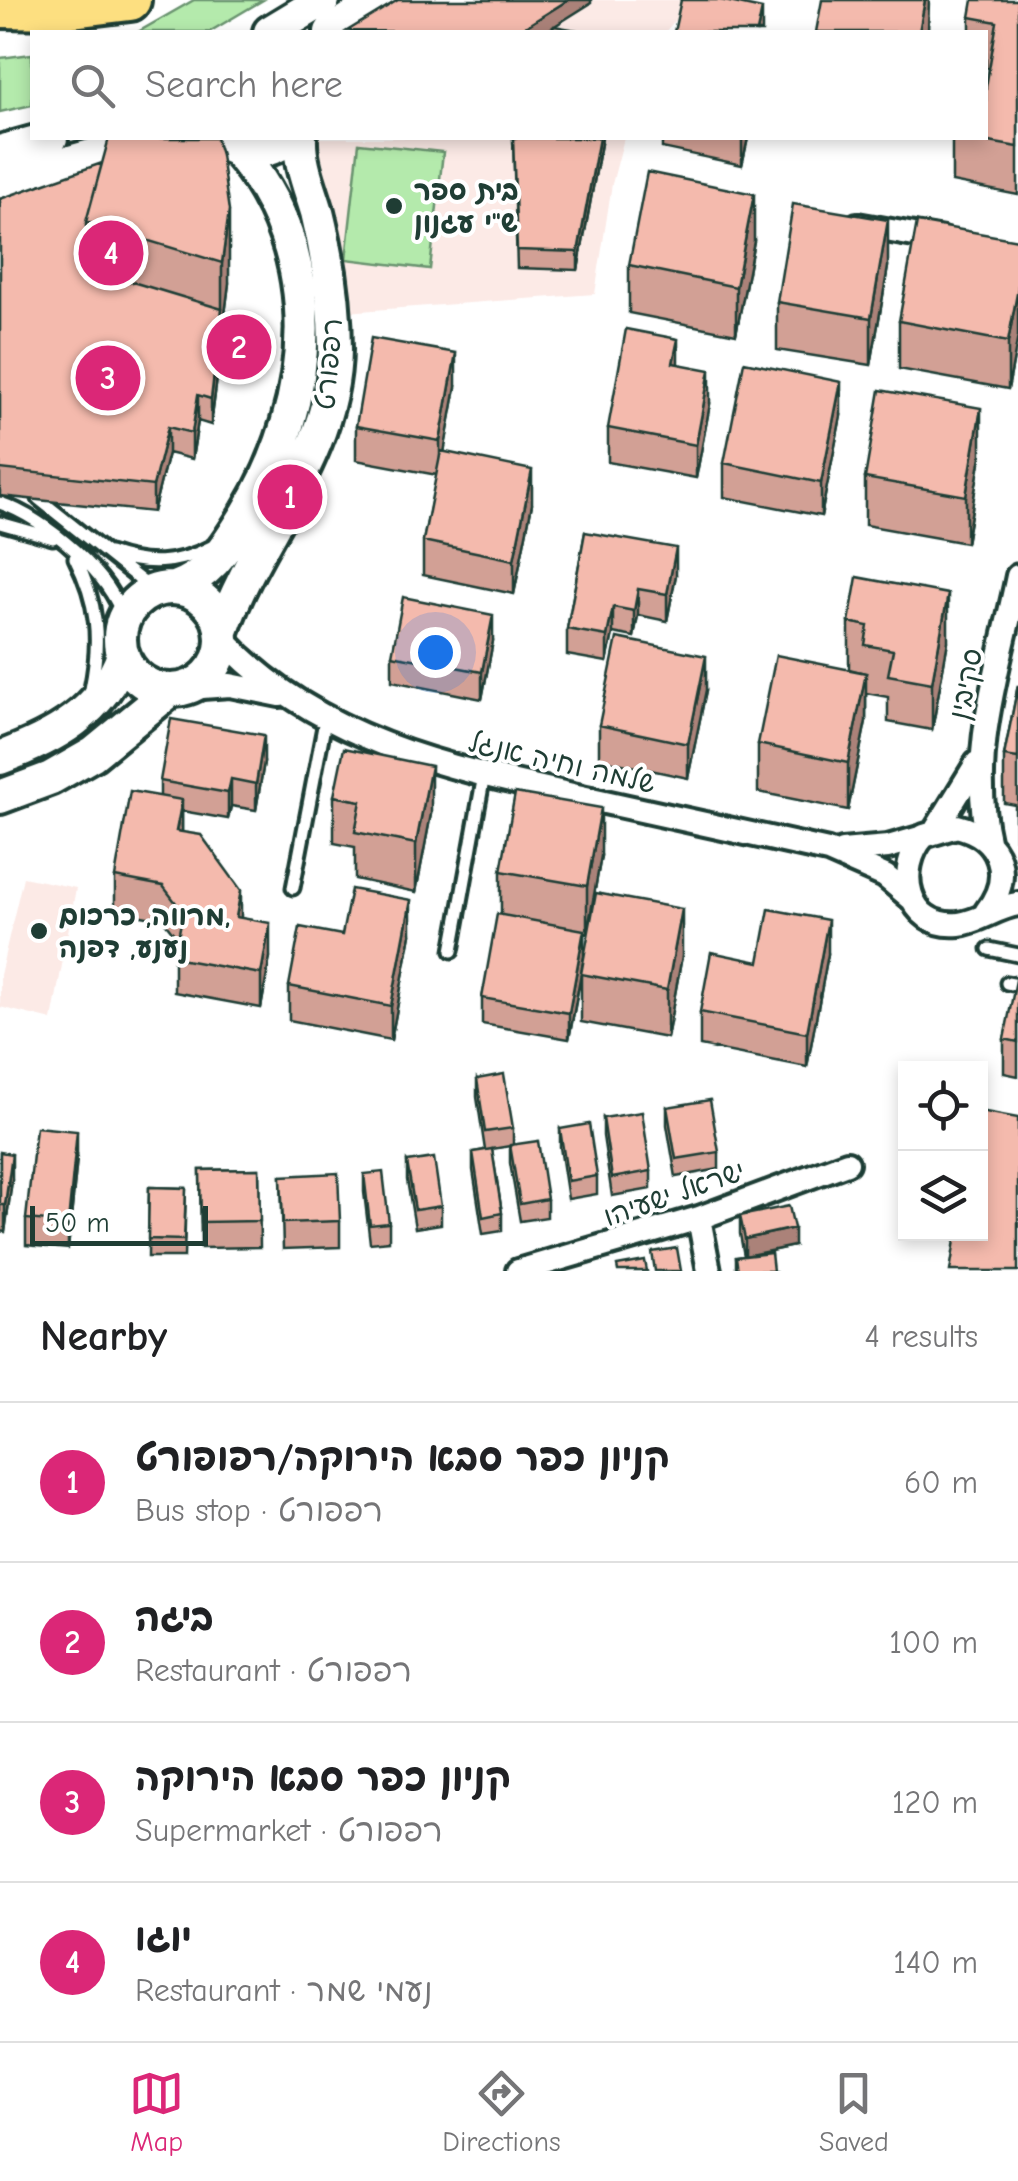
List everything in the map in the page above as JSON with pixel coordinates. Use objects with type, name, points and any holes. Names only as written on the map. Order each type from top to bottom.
[{"type":"highway","points":[[0,7],[64,8],[130,0]]},
{"type":"street","points":[[273,30],[323,0]]},
{"type":"street","points":[[334,30],[379,0]]},
{"type":"street","points":[[0,152],[44,140]]},
{"type":"street","points":[[0,182],[147,140]]},
{"type":"street","points":[[219,142],[266,150],[286,140]]},
{"type":"street","name":"רפפורט","points":[[222,635],[232,601],[316,445],[330,396],[335,352],[333,301],[300,140]]},
{"type":"street","name":"רפפורט","points":[[164,589],[203,575],[236,531],[284,436],[302,350],[301,304],[285,221],[266,184],[219,142]]},
{"type":"street","points":[[848,224],[966,244]]},
{"type":"street","name":"סקיבין","points":[[988,840],[979,788],[983,746],[1018,576]]},
{"type":"street","points":[[0,758],[35,745],[87,710],[114,679],[123,655],[124,621],[141,598],[164,589],[200,597],[218,618],[222,635],[214,668],[179,689],[92,754],[51,778],[0,797]]},
{"type":"street","name":"שלמה וחיה אנגל","points":[[222,635],[244,662],[293,699],[424,761],[828,851],[885,876],[911,898]]},
{"type":"street","points":[[123,655],[141,680],[179,689]]},
{"type":"street","name":"שלמה וחיה אנגל","points":[[179,689],[230,685],[293,699]]},
{"type":"street","name":"סקיבין","points":[[929,834],[973,774],[983,746]]},
{"type":"street","points":[[986,912],[1010,871],[988,840],[958,826],[929,834],[906,864],[911,898],[927,916],[943,923],[960,924],[1018,904]]},
{"type":"street","name":"שלמה וחיה אנגל","points":[[828,851],[863,851],[929,834]]},
{"type":"street","name":"ישראל ישעיהו","points":[[530,1270],[699,1218],[847,1164]]},
{"type":"street","points":[[699,1218],[709,1271]]},
{"type":"lane","points":[[39,500],[102,550],[164,589]]},
{"type":"lane","points":[[0,503],[36,520],[108,583],[124,621]]},
{"type":"lane","points":[[0,523],[60,540]]},
{"type":"lane","points":[[102,550],[130,560],[176,562],[236,531]]},
{"type":"lane","points":[[71,550],[92,591],[97,618],[98,644],[87,710]]},
{"type":"lane","points":[[293,888],[326,716]]},
{"type":"lane","points":[[452,951],[484,775]]},
{"type":"lane","points":[[989,949],[1018,955]]},
{"type":"shaded area","points":[[403,0],[701,0],[684,10],[667,30],[357,30]]},
{"type":"shaded area","name":"בית ספר ש\"י עגנון","points":[[317,140],[623,140],[612,184],[595,294],[346,312]]},
{"type":"shaded area","name":"מרווה, כרכום, נענע, דפנה","points":[[23,877],[76,888],[52,1020],[0,1007],[0,975]]},
{"type":"green space","points":[[194,0],[263,0],[212,30],[142,30]]},
{"type":"green space","points":[[30,54],[30,105],[0,112],[0,58]]},
{"type":"green space","name":"בית ספר ש\"י עגנון","points":[[359,143],[443,152],[430,269],[346,259]]},
{"type":"building","points":[[398,0],[568,0],[520,30],[349,30]]},
{"type":"building","points":[[681,0],[720,0],[762,9],[757,30],[674,30]]},
{"type":"building","points":[[822,0],[925,0],[919,30],[816,30]]},
{"type":"building","points":[[973,0],[1018,0],[1018,147],[978,140],[988,140],[988,75],[997,22],[970,17]]},
{"type":"building","points":[[108,140],[217,140],[229,211],[222,263],[86,222]]},
{"type":"building","name":"בית ספר ש\"י עגנון","points":[[513,140],[599,140],[578,252],[517,250]]},
{"type":"building","points":[[102,163],[86,222],[86,268],[222,309],[211,399],[198,395],[192,433],[168,427],[153,486],[0,469],[0,199]]},
{"type":"building","points":[[647,172],[754,194],[736,287],[629,265]]},
{"type":"building","points":[[793,204],[888,220],[871,318],[777,302]]},
{"type":"building","points":[[917,222],[1018,240],[1018,288],[1008,342],[899,321]]},
{"type":"building","points":[[626,329],[678,339],[673,363],[710,370],[696,445],[608,428]]},
{"type":"building","points":[[371,338],[456,353],[440,441],[356,426]]},
{"type":"building","points":[[744,362],[841,382],[821,483],[724,463]]},
{"type":"building","points":[[880,390],[981,408],[966,496],[865,478]]},
{"type":"building","points":[[441,451],[532,470],[514,560],[423,541]]},
{"type":"building","points":[[585,532],[676,548],[667,594],[638,589],[634,611],[613,607],[607,636],[567,629]]},
{"type":"building","points":[[857,577],[948,594],[932,683],[888,675],[893,650],[865,645],[868,626],[849,622]]},
{"type":"building","points":[[403,597],[493,615],[482,672],[392,655]]},
{"type":"building","points":[[617,638],[706,656],[688,744],[599,725]]},
{"type":"building","points":[[776,655],[866,673],[848,763],[758,744]]},
{"type":"building","points":[[1018,685],[1018,758],[1004,756]]},
{"type":"building","points":[[171,719],[264,735],[256,784],[231,779],[228,793],[160,781]]},
{"type":"building","points":[[344,748],[431,766],[416,844],[355,832],[361,801],[334,796]]},
{"type":"building","points":[[130,791],[182,800],[176,831],[201,835],[241,890],[236,917],[270,923],[261,974],[174,958],[183,912],[163,886],[115,877]]},
{"type":"building","points":[[515,793],[601,808],[587,886],[501,871]]},
{"type":"building","points":[[351,889],[411,900],[391,1006],[289,986],[300,927],[342,935]]},
{"type":"building","points":[[596,893],[682,909],[667,990],[581,974]]},
{"type":"building","points":[[769,909],[828,920],[807,1033],[700,1012],[711,952],[759,962]]},
{"type":"building","points":[[497,914],[584,930],[569,1013],[482,998]]},
{"type":"building","points":[[1018,981],[1018,1042],[1004,1039]]},
{"type":"building","points":[[504,1074],[513,1128],[485,1132],[477,1079]]},
{"type":"building","points":[[710,1100],[719,1152],[676,1159],[667,1107]]},
{"type":"building","points":[[642,1112],[651,1171],[612,1178],[603,1118]]},
{"type":"building","points":[[988,1112],[1018,1118],[1018,1271],[950,1271],[955,1241],[988,1241]]},
{"type":"building","points":[[589,1124],[597,1176],[568,1181],[560,1129]]},
{"type":"building","points":[[36,1127],[77,1131],[68,1223],[26,1219]]},
{"type":"building","points":[[538,1141],[547,1199],[520,1204],[510,1145]]},
{"type":"building","points":[[492,1149],[502,1213],[483,1217],[473,1152]]},
{"type":"building","points":[[0,1152],[12,1154],[5,1205],[0,1205]]},
{"type":"building","points":[[434,1158],[441,1206],[415,1210],[407,1162]]},
{"type":"building","points":[[259,1169],[260,1221],[201,1222],[200,1170]]},
{"type":"building","points":[[383,1172],[389,1223],[370,1225],[364,1174]]},
{"type":"building","points":[[338,1173],[340,1221],[283,1223],[281,1176]]},
{"type":"building","points":[[149,1187],[186,1188],[184,1240],[148,1239]]},
{"type":"building","points":[[789,1206],[794,1228],[745,1239],[740,1216]]},
{"type":"building","points":[[677,1248],[681,1271],[655,1271],[652,1252]]},
{"type":"building","points":[[771,1253],[773,1271],[738,1271],[736,1257]]},
{"type":"building","points":[[645,1261],[647,1271],[618,1271],[617,1266]]},
{"type":"place","name":"בית ספר ש\"י עגנון","points":[[394,206]]},
{"type":"place","name":"יוגו","points":[[111,253]]},
{"type":"place","name":"ביגה","points":[[239,347]]},
{"type":"place","name":"קניון כפר סבא הירוקה","points":[[108,378]]},
{"type":"place","name":"קניון כפר סבא הירוקה/רפופורט","points":[[290,497]]},
{"type":"place","name":"מרווה, כרכום, נענע, דפנה","points":[[39,931]]}]
